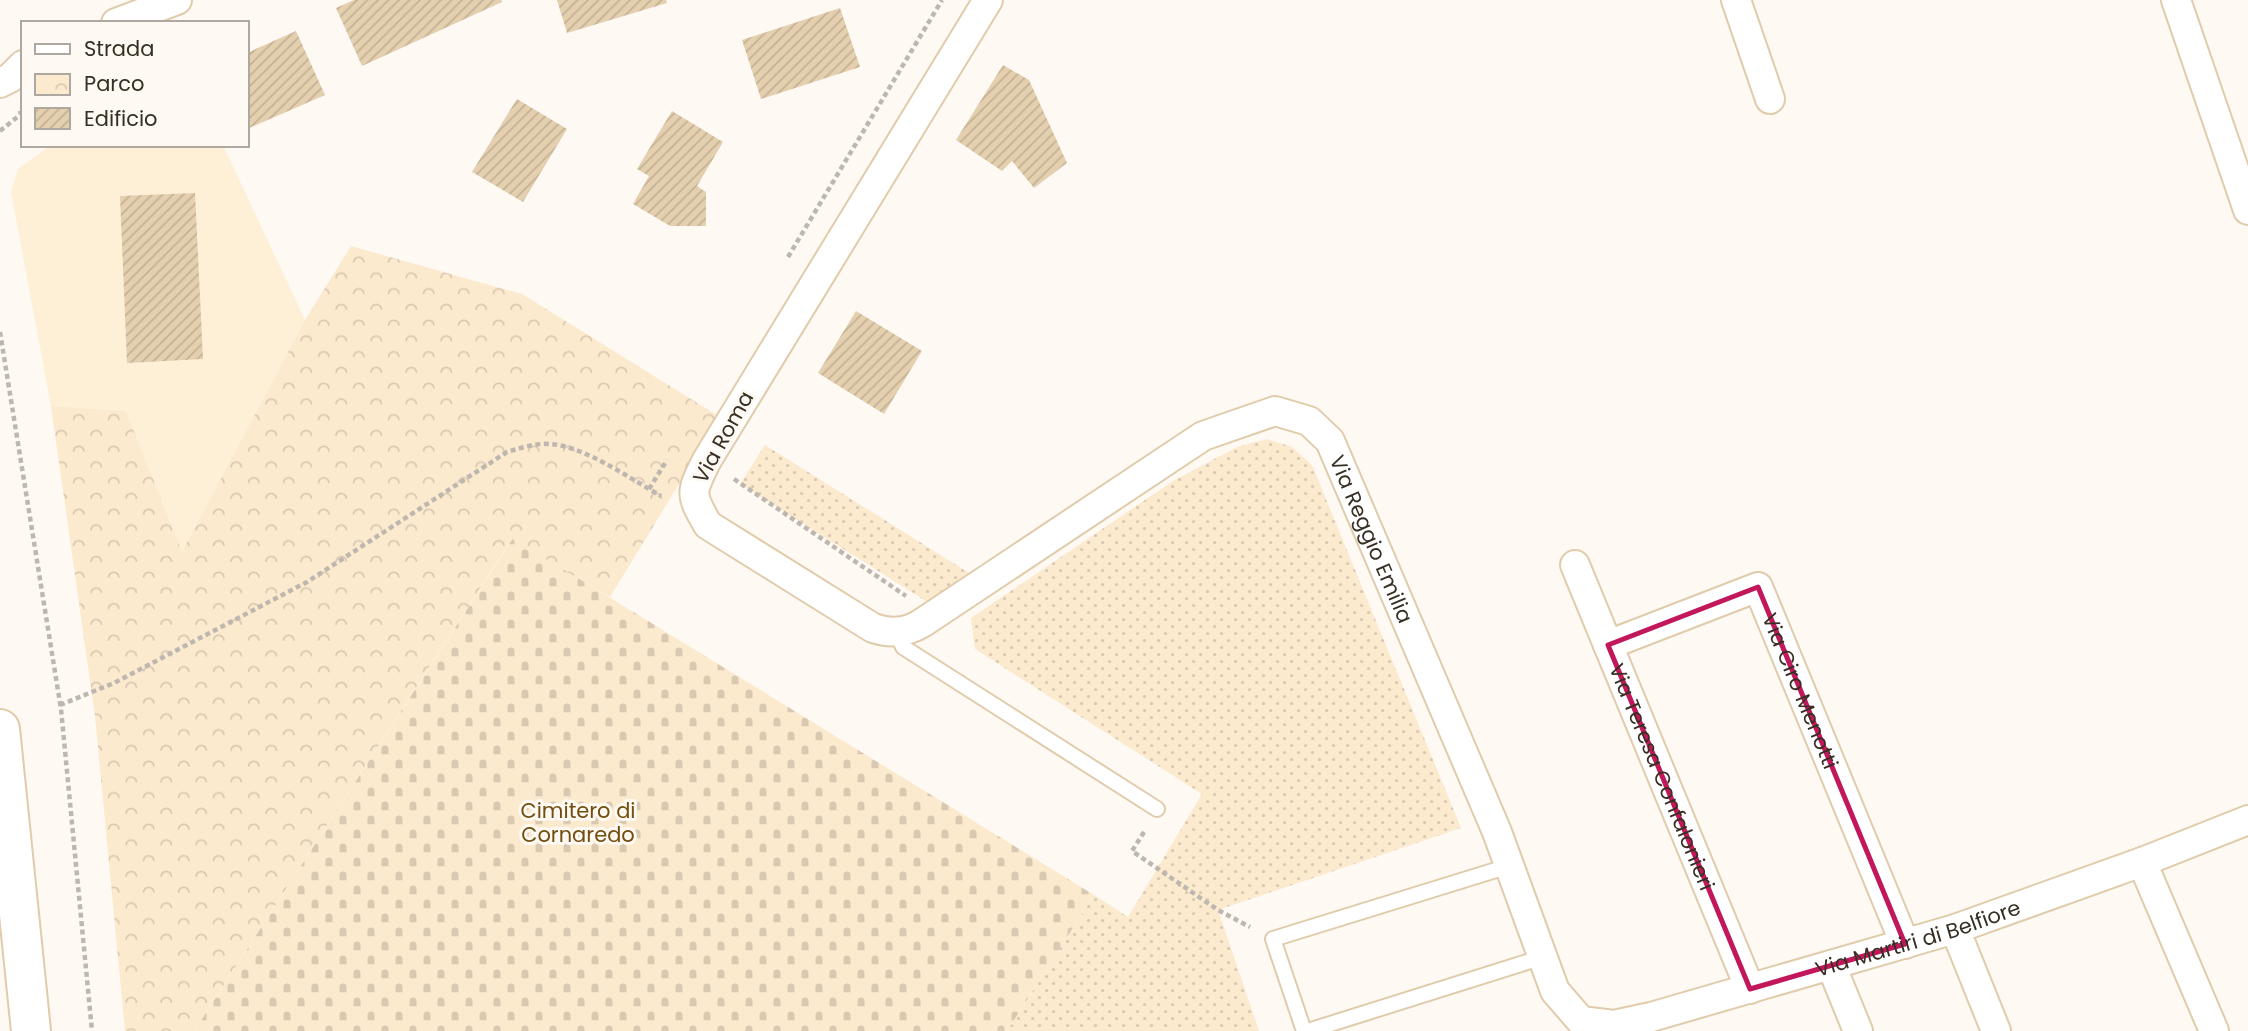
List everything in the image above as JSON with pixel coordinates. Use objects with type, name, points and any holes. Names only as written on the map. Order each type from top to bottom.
[{"type":"street","points":[[121,21],[177,0]]},
{"type":"street","name":"Via Roma","points":[[897,633],[873,628],[708,525],[697,507],[694,487],[707,460],[988,0]]},
{"type":"street","points":[[1736,0],[1770,99]]},
{"type":"street","points":[[2176,0],[2248,210]]},
{"type":"street","points":[[0,56],[21,53]]},
{"type":"street","points":[[0,83],[21,67]]},
{"type":"street","name":"Via Reggio Emilia","points":[[897,633],[912,629],[934,615],[1203,436],[1275,411],[1309,421],[1330,441],[1510,866],[1555,991],[1581,1021]]},
{"type":"street","name":"Via Teresa Confalonieri","points":[[1575,565],[1750,989]]},
{"type":"street","name":"Via Ciro Menotti","points":[[1608,645],[1758,587],[1905,944]]},
{"type":"street","points":[[0,729],[31,1031]]},
{"type":"street","name":"Via Martiri di Belfiore","points":[[1581,1021],[1614,1025],[1653,1024],[1750,989],[1955,929],[2248,820]]},
{"type":"street","points":[[2141,862],[2214,1031]]},
{"type":"street","points":[[1955,929],[1996,1031]]},
{"type":"street","points":[[1831,965],[1858,1031]]},
{"type":"lane","name":"Via Roma","points":[[897,633],[903,647],[1157,809]]},
{"type":"lane","points":[[1510,866],[1273,939],[1306,1031],[1543,957]]},
{"type":"path","points":[[785,263],[942,0]]},
{"type":"path","points":[[0,332],[60,705],[92,1031]]},
{"type":"path","points":[[60,705],[114,683],[307,582],[507,452],[532,445],[552,444],[577,449],[681,507],[697,507]]},
{"type":"path","points":[[649,489],[671,454]]},
{"type":"path","points":[[707,460],[934,615]]},
{"type":"path","points":[[1157,809],[1132,851],[1218,910],[1273,939]]},
{"type":"highlighted area","points":[[1758,587],[1905,944],[1750,989],[1608,645]]},
{"type":"shaded area","points":[[48,147],[224,147],[305,320],[182,553],[126,411],[51,406],[11,192],[18,169]]},
{"type":"green space","points":[[351,246],[522,294],[720,417],[610,597],[512,539],[194,1031],[125,1031],[95,716],[51,406],[126,411],[182,552],[305,320]]},
{"type":"green space","points":[[1267,439],[1292,447],[1312,465],[1461,828],[1218,910],[1259,1031],[1007,1031],[1094,895],[1128,917],[1202,794],[975,649],[971,618],[1173,481],[1237,447]]},
{"type":"green space","points":[[765,445],[974,576],[929,603],[740,484]]},
{"type":"green space","name":"Cimitero di Cornaredo","points":[[513,538],[1094,895],[1007,1031],[194,1031]]},
{"type":"building","points":[[354,0],[502,2],[362,66],[336,8]]},
{"type":"building","points":[[557,0],[666,0],[667,3],[567,33]]},
{"type":"building","points":[[840,8],[860,67],[761,99],[742,40]]},
{"type":"building","points":[[296,31],[325,95],[248,129],[248,53]]},
{"type":"building","points":[[1003,65],[1029,80],[1067,163],[1034,188],[1012,161],[1002,171],[956,140]]},
{"type":"building","points":[[517,99],[567,129],[523,202],[472,172]]},
{"type":"building","points":[[672,111],[723,142],[697,186],[706,192],[706,226],[670,226],[633,204],[649,176],[637,169]]},
{"type":"building","points":[[195,193],[203,359],[127,363],[120,196]]},
{"type":"building","points":[[856,311],[922,351],[884,414],[818,373]]}]
